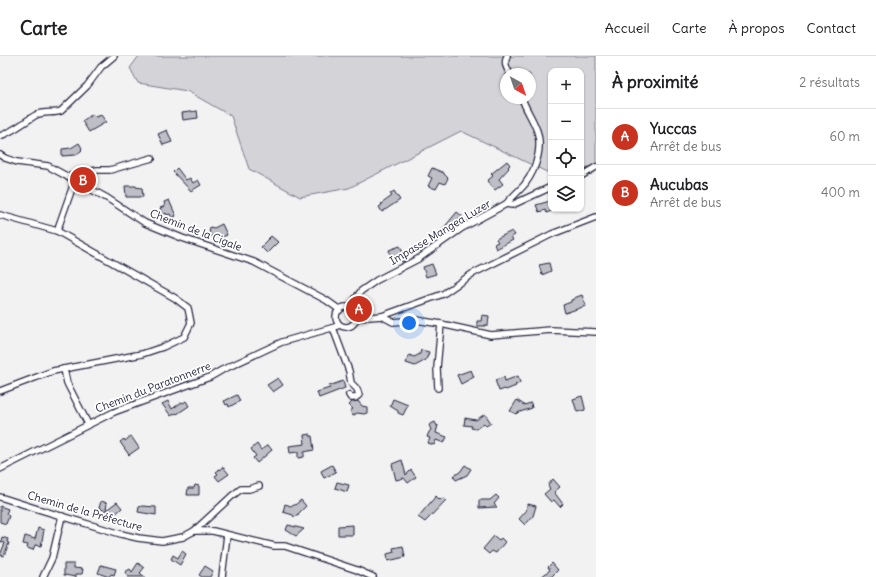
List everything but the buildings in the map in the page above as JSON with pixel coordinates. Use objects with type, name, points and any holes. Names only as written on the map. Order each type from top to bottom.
[{"type":"street","points":[[0,136],[9,133],[45,112],[61,111],[87,86],[101,66],[114,56]]},
{"type":"street","points":[[507,56],[505,61],[507,68]]},
{"type":"street","points":[[506,204],[525,184],[538,159],[539,139],[536,126],[525,109],[524,104]]},
{"type":"street","name":"Chemin de la Cigale","points":[[0,155],[17,162],[48,166],[107,198],[144,223],[182,238],[254,262],[326,300],[340,310]]},
{"type":"street","points":[[68,177],[97,170],[110,170],[152,158]]},
{"type":"street","points":[[584,174],[596,167]]},
{"type":"street","points":[[57,231],[75,180]]},
{"type":"street","name":"Impasse Mangea Luzer","points":[[349,308],[361,291],[418,259],[462,228],[506,204],[512,205],[548,188]]},
{"type":"street","points":[[0,215],[57,231],[175,298],[188,308],[191,323],[184,337],[163,347],[142,354],[53,371],[0,391]]},
{"type":"street","points":[[356,318],[382,316],[443,294],[472,274],[563,229],[596,217]]},
{"type":"street","points":[[344,308],[349,308],[356,314],[356,318],[352,326],[348,328],[339,325],[336,319],[337,312],[344,308]]},
{"type":"street","points":[[382,316],[393,322],[416,320],[491,335],[551,330],[596,332]]},
{"type":"street","points":[[438,388],[437,368],[441,324]]},
{"type":"street","name":"Chemin du Paratonnerre","points":[[0,469],[88,424],[139,402],[210,377],[282,342],[339,325]]},
{"type":"street","points":[[333,328],[349,371],[351,383],[357,389],[359,395],[355,398],[351,398],[349,395]]},
{"type":"street","points":[[64,369],[67,383],[88,424]]},
{"type":"street","points":[[194,531],[232,496],[242,489],[249,489],[259,486]]},
{"type":"street","name":"Chemin de la Préfecture","points":[[0,497],[121,534],[162,541],[183,537],[194,531],[213,531],[274,546],[285,546],[357,570],[373,577]]},
{"type":"street","points":[[43,577],[52,558],[62,516]]},
{"type":"street","points":[[222,577],[227,535]]},
{"type":"shaded area","points":[[139,56],[596,56],[596,165],[584,168],[584,68],[548,68],[548,173],[461,131],[349,188],[300,197],[249,169],[231,116],[187,91],[138,83],[130,68]]},
{"type":"place","name":"Aucubas","points":[[83,180]]},
{"type":"place","name":"Yuccas","points":[[359,309]]}]
